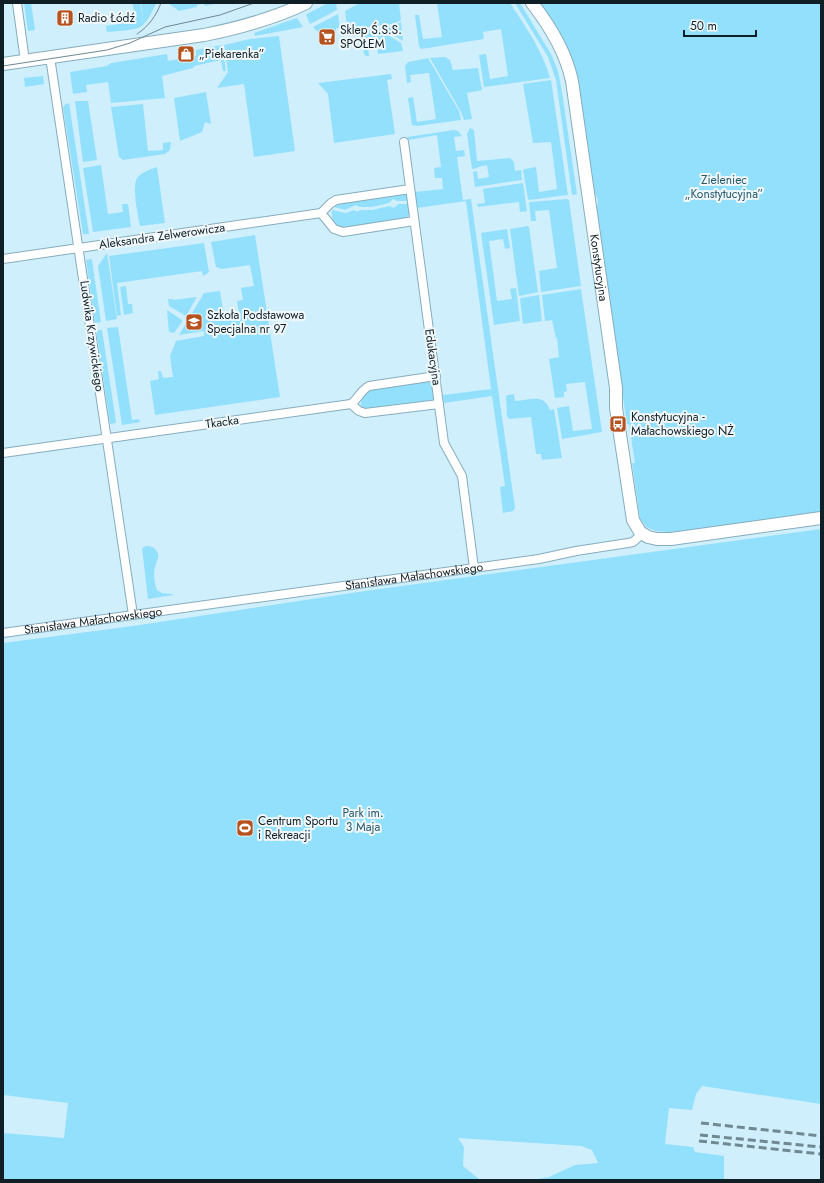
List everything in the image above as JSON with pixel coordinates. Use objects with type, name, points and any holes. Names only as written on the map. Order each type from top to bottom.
[{"type":"street","points":[[17,3],[25,61]]},
{"type":"street","points":[[3,64],[227,31],[276,16],[306,3]]},
{"type":"street","name":"Konstytucyjna","points":[[534,4],[563,52],[572,81],[616,388],[616,408],[631,514],[634,524],[642,534]]},
{"type":"street","name":"Ludwika Krzywickiego","points":[[50,57],[133,615]]},
{"type":"street","name":"Edukacyjna","points":[[404,142],[444,443],[462,476],[474,568]]},
{"type":"street","points":[[410,189],[336,200],[321,213],[334,228],[343,232],[414,221]]},
{"type":"street","name":"Aleksandra Zelwerowicza","points":[[3,258],[321,213]]},
{"type":"street","points":[[436,376],[369,386],[363,390],[351,404],[359,411],[365,413],[439,404]]},
{"type":"street","name":"Tkacka","points":[[3,453],[351,404]]},
{"type":"street","points":[[642,534],[657,539],[671,539],[821,518]]},
{"type":"street","name":"Stanisława Małachowskiego","points":[[3,634],[539,559],[576,551],[628,543],[632,542],[642,534]]},
{"type":"green space","points":[[24,3],[31,3],[35,30],[28,31]]},
{"type":"green space","points":[[130,3],[140,3],[143,19],[141,21],[126,22],[125,14],[134,13],[133,5]]},
{"type":"green space","points":[[141,3],[156,3],[144,24],[131,30],[107,32],[106,26],[143,20]]},
{"type":"green space","points":[[168,3],[204,3],[197,5],[197,7],[179,11]]},
{"type":"green space","points":[[204,3],[218,3],[205,6]]},
{"type":"green space","points":[[328,3],[336,3],[337,10],[310,24],[306,15]]},
{"type":"green space","points":[[360,3],[399,3],[401,20],[393,24],[352,29],[351,26],[347,26],[345,11]]},
{"type":"green space","points":[[437,3],[510,3],[538,48],[550,78],[484,87],[479,55],[486,54],[490,79],[508,76],[501,29],[483,32],[484,39],[421,49],[419,46],[415,15],[419,15],[423,39],[442,37]]},
{"type":"green space","points":[[515,3],[520,3],[551,54],[558,71],[577,194],[572,195],[556,80],[548,57]]},
{"type":"green space","name":"Zieleniec „Konstytucyjna”","points":[[540,3],[821,3],[821,513],[719,528],[669,532],[656,531],[646,527],[640,518],[632,463],[635,463],[631,437],[634,437],[633,430],[630,430],[629,424],[627,424],[596,214],[598,200],[592,186],[578,87]]},
{"type":"green space","points":[[338,14],[340,28],[336,28],[336,31],[321,33],[313,27]]},
{"type":"green space","points":[[297,18],[303,27],[255,36],[254,33]]},
{"type":"green space","points":[[401,22],[403,41],[382,28],[393,26]]},
{"type":"green space","points":[[378,29],[401,43],[403,51],[378,54],[377,44],[368,45],[369,56],[366,56],[364,54],[361,31]]},
{"type":"green space","points":[[279,36],[295,151],[254,157],[244,84],[217,88],[228,72],[224,45],[250,39]]},
{"type":"green space","points":[[222,45],[226,71],[223,71],[221,60],[194,66],[193,68],[162,76],[165,98],[111,103],[108,82],[86,85],[87,92],[73,94],[70,72],[107,66],[111,63],[167,54],[168,61],[196,56],[196,50]]},
{"type":"green space","points":[[445,57],[450,60],[453,70],[478,68],[482,90],[467,93],[472,119],[464,120],[461,112],[430,58]]},
{"type":"green space","points":[[428,58],[459,111],[461,120],[417,126],[412,125],[408,98],[413,97],[417,122],[436,119],[429,73],[410,75],[411,82],[407,83],[405,66],[408,62]]},
{"type":"green space","points":[[391,74],[392,79],[387,80],[395,134],[334,143],[328,94],[318,83]]},
{"type":"green space","points":[[43,76],[44,84],[25,87],[24,78]]},
{"type":"green space","points":[[551,80],[568,195],[529,200],[523,170],[525,169],[536,167],[539,192],[557,189],[551,142],[533,143],[523,84]]},
{"type":"green space","points":[[206,92],[211,124],[205,122],[202,132],[180,141],[174,98]]},
{"type":"green space","points":[[75,101],[88,101],[97,160],[83,162]]},
{"type":"green space","points":[[69,103],[89,234],[83,234],[63,107]]},
{"type":"green space","points":[[143,104],[148,151],[163,150],[163,143],[171,142],[170,150],[165,154],[123,160],[119,157],[111,107]]},
{"type":"green space","points":[[470,128],[474,130],[477,161],[510,158],[514,162],[515,171],[521,170],[522,180],[475,187],[473,172],[477,171],[478,179],[489,177],[487,165],[472,169],[467,134]]},
{"type":"green space","points":[[454,130],[458,131],[462,136],[454,137],[456,151],[464,150],[465,156],[457,157],[463,200],[471,199],[515,508],[513,511],[503,513],[500,487],[505,486],[492,396],[444,403],[443,395],[491,389],[466,201],[417,208],[415,192],[443,189],[442,178],[435,178],[434,168],[441,167],[437,135],[408,140],[407,137]]},
{"type":"green space","points":[[101,165],[108,214],[123,212],[122,204],[128,204],[131,227],[93,232],[83,168]]},
{"type":"green space","points":[[157,167],[165,223],[140,226],[135,193],[136,181],[142,174]]},
{"type":"green space","points":[[523,183],[527,211],[520,212],[519,202],[478,207],[477,204],[485,203],[483,189]]},
{"type":"green space","points":[[402,194],[406,195],[410,201],[397,201],[393,199],[389,203],[372,207],[360,207],[356,205],[345,210],[334,207],[341,203]]},
{"type":"green space","points":[[569,200],[581,286],[541,292],[539,271],[557,268],[549,210],[535,211],[536,221],[531,221],[529,203]]},
{"type":"green space","points":[[398,204],[410,204],[410,213],[403,219],[343,228],[335,223],[332,216],[332,210],[346,213],[354,210],[357,212],[360,210],[372,210],[390,206],[394,208]]},
{"type":"green space","points":[[527,226],[529,227],[538,292],[519,296],[510,229]]},
{"type":"green space","points":[[507,229],[510,248],[505,249],[503,239],[489,241],[497,301],[512,299],[510,289],[516,288],[520,321],[494,325],[481,233]]},
{"type":"green space","points":[[255,235],[280,397],[155,415],[150,381],[159,379],[158,371],[161,371],[163,378],[173,377],[170,356],[176,341],[204,336],[204,331],[179,335],[204,293],[220,291],[224,315],[239,313],[237,301],[243,300],[241,288],[254,286],[250,265],[222,269],[216,267],[211,242]]},
{"type":"green space","points":[[204,243],[209,272],[203,276],[202,271],[117,283],[121,315],[117,316],[109,256]]},
{"type":"green space","points":[[107,253],[117,319],[106,321],[98,266]]},
{"type":"green space","points":[[91,259],[101,322],[95,323],[86,260]]},
{"type":"green space","points":[[126,286],[128,304],[132,304],[133,313],[124,315],[120,287]]},
{"type":"green space","points":[[581,289],[602,432],[562,439],[557,408],[569,406],[573,431],[592,429],[585,382],[566,384],[567,391],[564,392],[564,397],[555,398],[549,359],[559,357],[557,338],[552,320],[545,321],[542,295]]},
{"type":"green space","points":[[539,295],[542,321],[523,324],[520,299]]},
{"type":"green space","points":[[197,297],[186,316],[169,306],[168,299],[173,300]]},
{"type":"green space","points":[[167,310],[182,320],[174,333],[169,332]]},
{"type":"green space","points":[[118,327],[132,420],[139,419],[140,422],[122,425],[107,328]]},
{"type":"green space","points":[[96,330],[102,330],[116,423],[110,424]]},
{"type":"green space","points":[[427,381],[433,384],[436,396],[433,400],[367,409],[361,406],[363,396],[370,389]]},
{"type":"green space","points":[[514,394],[515,401],[540,399],[544,401],[550,410],[554,409],[562,458],[542,460],[541,454],[536,454],[531,417],[509,419],[507,416],[506,396]]},
{"type":"green space","name":"Park im. 3 Maja","points":[[821,529],[821,1104],[702,1086],[696,1094],[692,1110],[669,1108],[665,1144],[693,1147],[695,1152],[724,1156],[724,1179],[732,1180],[533,1180],[549,1177],[575,1165],[598,1163],[592,1150],[581,1146],[458,1138],[464,1147],[463,1166],[480,1180],[3,1180],[3,1133],[64,1138],[68,1103],[3,1095],[3,643],[133,626],[365,591]]},
{"type":"green space","points":[[146,546],[154,548],[158,554],[154,574],[157,590],[162,593],[173,595],[148,599],[142,548]]},
{"type":"tram line","points":[[137,34],[152,20],[161,3]]},
{"type":"tram line","points":[[3,66],[107,50],[130,43],[165,27],[220,15],[254,3]]},
{"type":"railway","points":[[701,1123],[821,1136]]},
{"type":"railway","points":[[700,1135],[821,1147]]},
{"type":"railway","points":[[699,1141],[821,1154]]},
{"type":"place","name":"Radio Łódź","points":[[65,18]]},
{"type":"place","name":"Sklep Ś.S.S. SPOŁEM","points":[[327,37]]},
{"type":"place","name":"„Piekarenka”","points":[[186,54]]},
{"type":"place","name":"Szkoła Podstawowa Specjalna nr 97","points":[[194,322]]},
{"type":"place","name":"Konstytucyjna - Małachowskiego NŻ","points":[[618,424]]},
{"type":"place","name":"Centrum Sportu i Rekreacji","points":[[245,828]]}]
